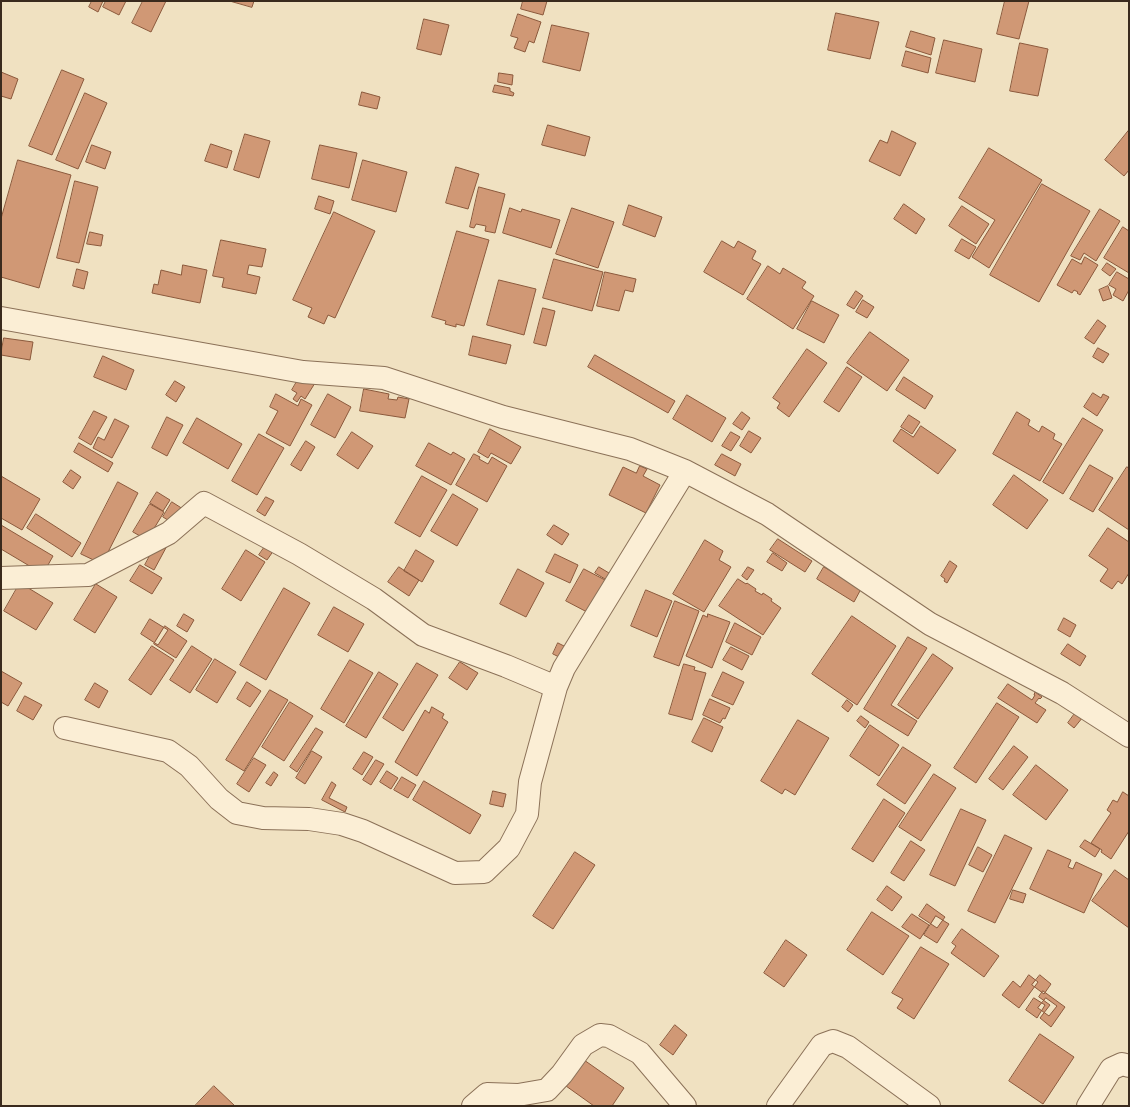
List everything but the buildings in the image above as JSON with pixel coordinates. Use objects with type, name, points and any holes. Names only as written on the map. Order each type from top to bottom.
[{"type":"street","points":[[1,318],[303,372],[384,378],[503,417],[630,449],[686,472],[767,514],[930,624],[1062,693],[1129,736]]},
{"type":"street","points":[[65,728],[168,751],[189,766],[219,799],[237,814],[263,818],[310,819],[342,824],[364,831],[455,873],[484,872],[509,848],[527,814],[530,782],[556,687],[564,668],[686,472]]},
{"type":"street","points":[[1,578],[88,575],[169,533],[204,503],[299,554],[374,599],[423,635],[556,687]]},
{"type":"street","points":[[473,1106],[487,1094],[518,1094],[546,1090],[562,1074],[583,1046],[600,1035],[609,1036],[640,1053],[685,1106]]},
{"type":"street","points":[[778,1106],[822,1046],[833,1041],[848,1047],[929,1106]]},
{"type":"street","points":[[1088,1106],[1111,1069],[1122,1064],[1129,1066]]}]
